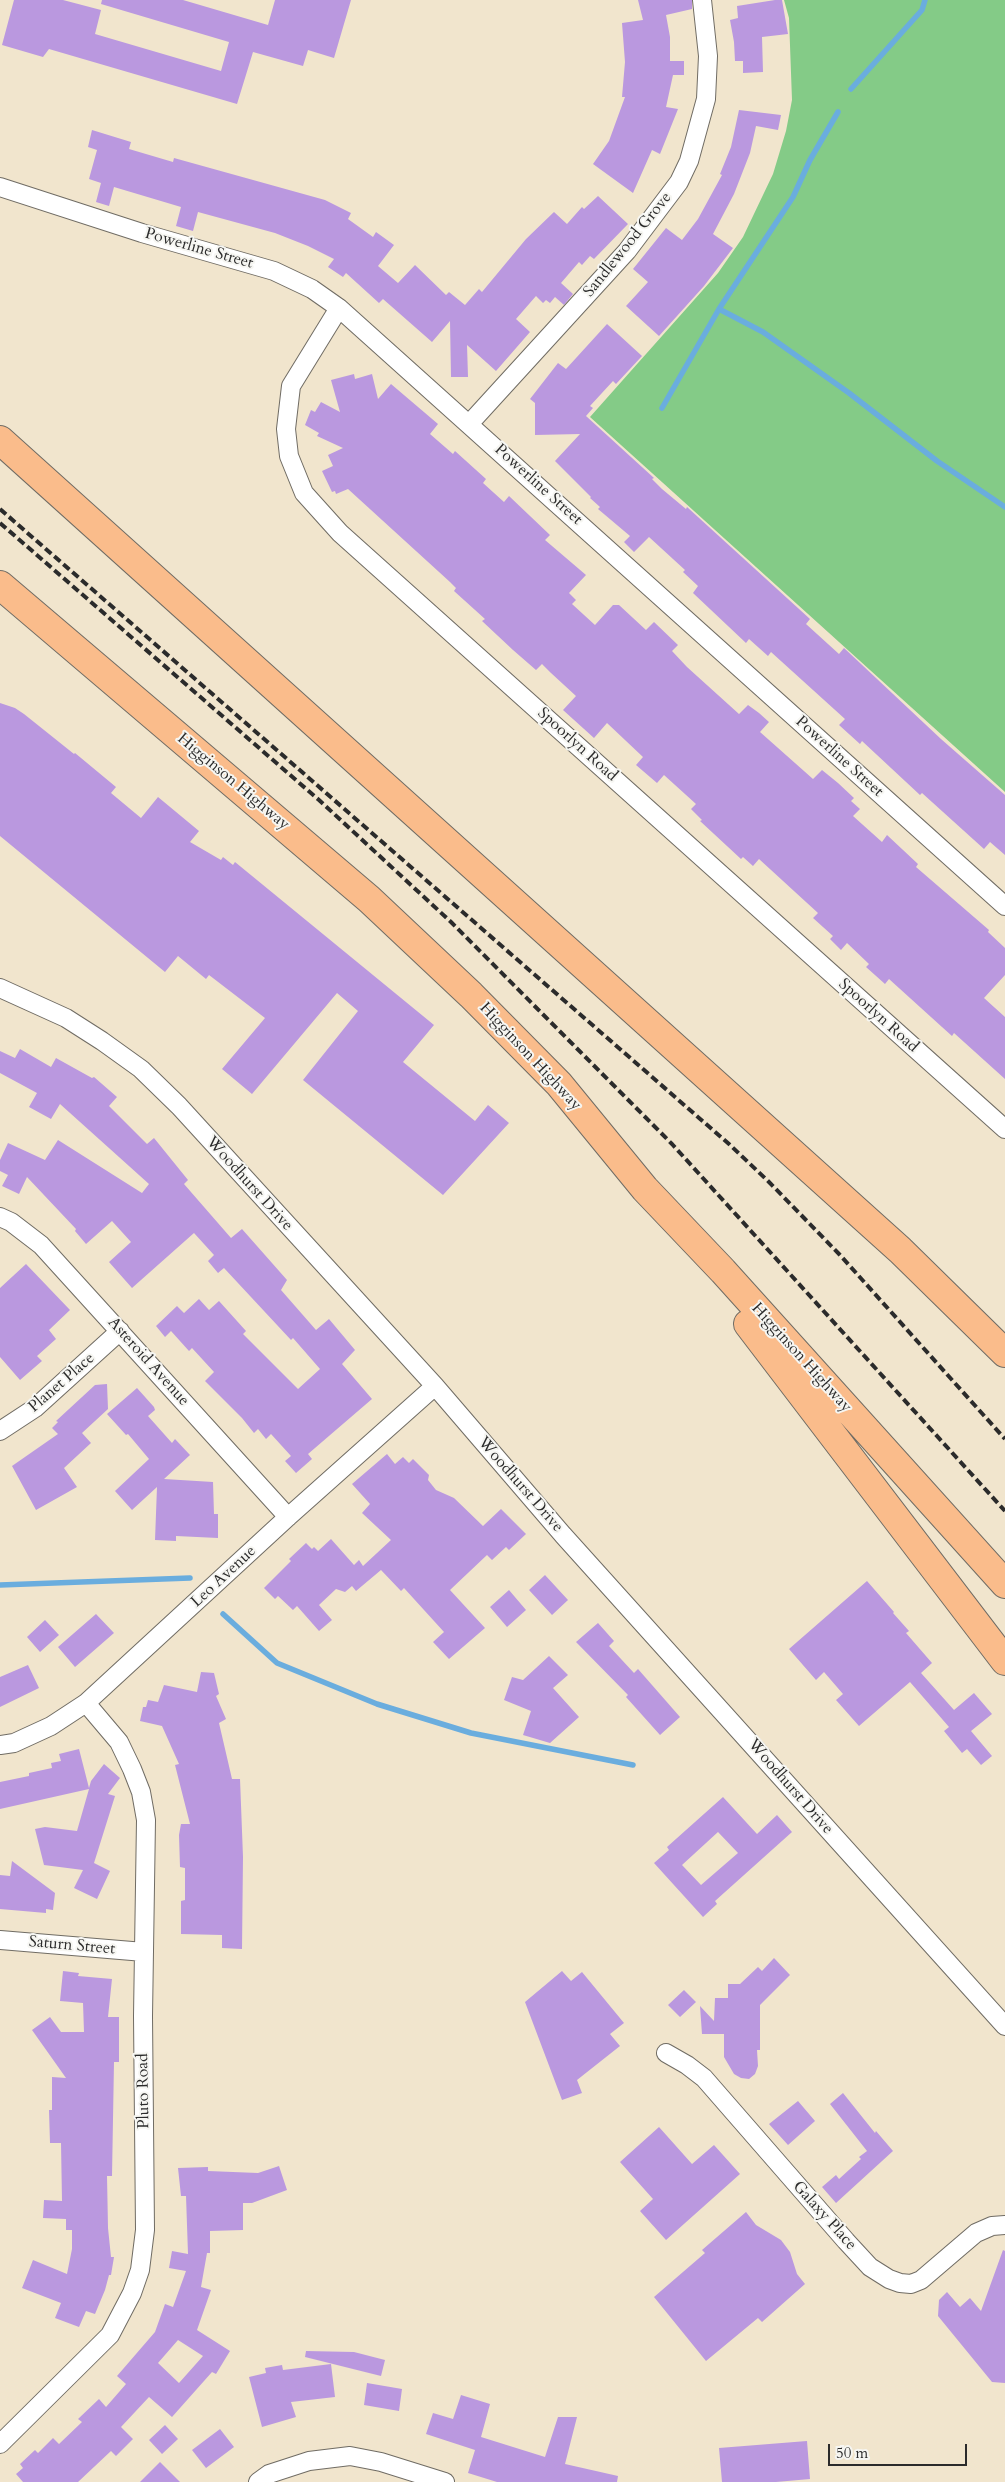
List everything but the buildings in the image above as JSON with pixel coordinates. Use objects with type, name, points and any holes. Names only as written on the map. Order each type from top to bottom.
[{"type":"highway","points":[[0,440],[323,733],[554,936],[900,1250],[1005,1341]]},
{"type":"highway","name":"Higginson Highway","points":[[0,585],[369,899],[471,995],[559,1084],[645,1189],[723,1271],[1005,1584]]},
{"type":"highway","points":[[645,1189],[1005,1661]]},
{"type":"highway","points":[[900,1250],[1005,1353]]},
{"type":"street","name":"Sandlewood Grove","points":[[470,423],[628,251],[679,182],[689,161],[706,99],[708,56],[702,0]]},
{"type":"street","name":"Powerline Street","points":[[0,187],[142,233],[274,271],[312,289],[339,308],[470,423],[1005,906]]},
{"type":"street","name":"Spoorlyn Road","points":[[339,308],[305,360],[291,386],[287,406],[286,429],[289,456],[304,493],[340,532],[1005,1129]]},
{"type":"street","name":"Woodhurst Drive","points":[[0,988],[66,1018],[141,1069],[180,1106],[435,1386],[577,1550],[1005,2026]]},
{"type":"street","name":"Asteroid Avenue","points":[[0,1216],[11,1222],[40,1245],[288,1517]]},
{"type":"street","name":"Planet Place","points":[[0,1431],[35,1408],[120,1331]]},
{"type":"street","name":"Leo Avenue","points":[[0,1745],[14,1743],[51,1726],[86,1703],[288,1517],[435,1386]]},
{"type":"street","name":"Pluto Road","points":[[0,2444],[110,2335],[132,2293],[140,2270],[145,2230],[144,1952],[146,1820],[141,1792],[132,1769],[118,1742],[86,1703]]},
{"type":"street","name":"Saturn Street","points":[[0,1940],[144,1952]]},
{"type":"street","name":"Galaxy Place","points":[[666,2053],[687,2065],[704,2078],[870,2267],[890,2279],[900,2283],[911,2284],[920,2280],[976,2233],[992,2226],[1005,2226]]},
{"type":"street","points":[[258,2482],[269,2474],[309,2460],[350,2456],[380,2462],[444,2482]]},
{"type":"green space","points":[[784,0],[1005,0],[1005,792],[590,417],[718,273],[743,237],[773,174],[786,131],[792,100],[789,18]]},
{"type":"waterway","points":[[851,89],[922,10],[925,0]]},
{"type":"waterway","points":[[662,408],[719,309],[793,197],[810,160],[838,112]]},
{"type":"waterway","points":[[719,309],[763,332],[849,393],[937,461],[1005,507]]},
{"type":"waterway","points":[[0,1585],[190,1578]]},
{"type":"waterway","points":[[223,1614],[277,1663],[377,1704],[471,1733],[633,1765]]},
{"type":"railway","points":[[0,509],[729,1144],[840,1255],[1005,1439]]},
{"type":"railway","points":[[0,523],[319,800],[451,922],[672,1144],[1005,1511]]}]
